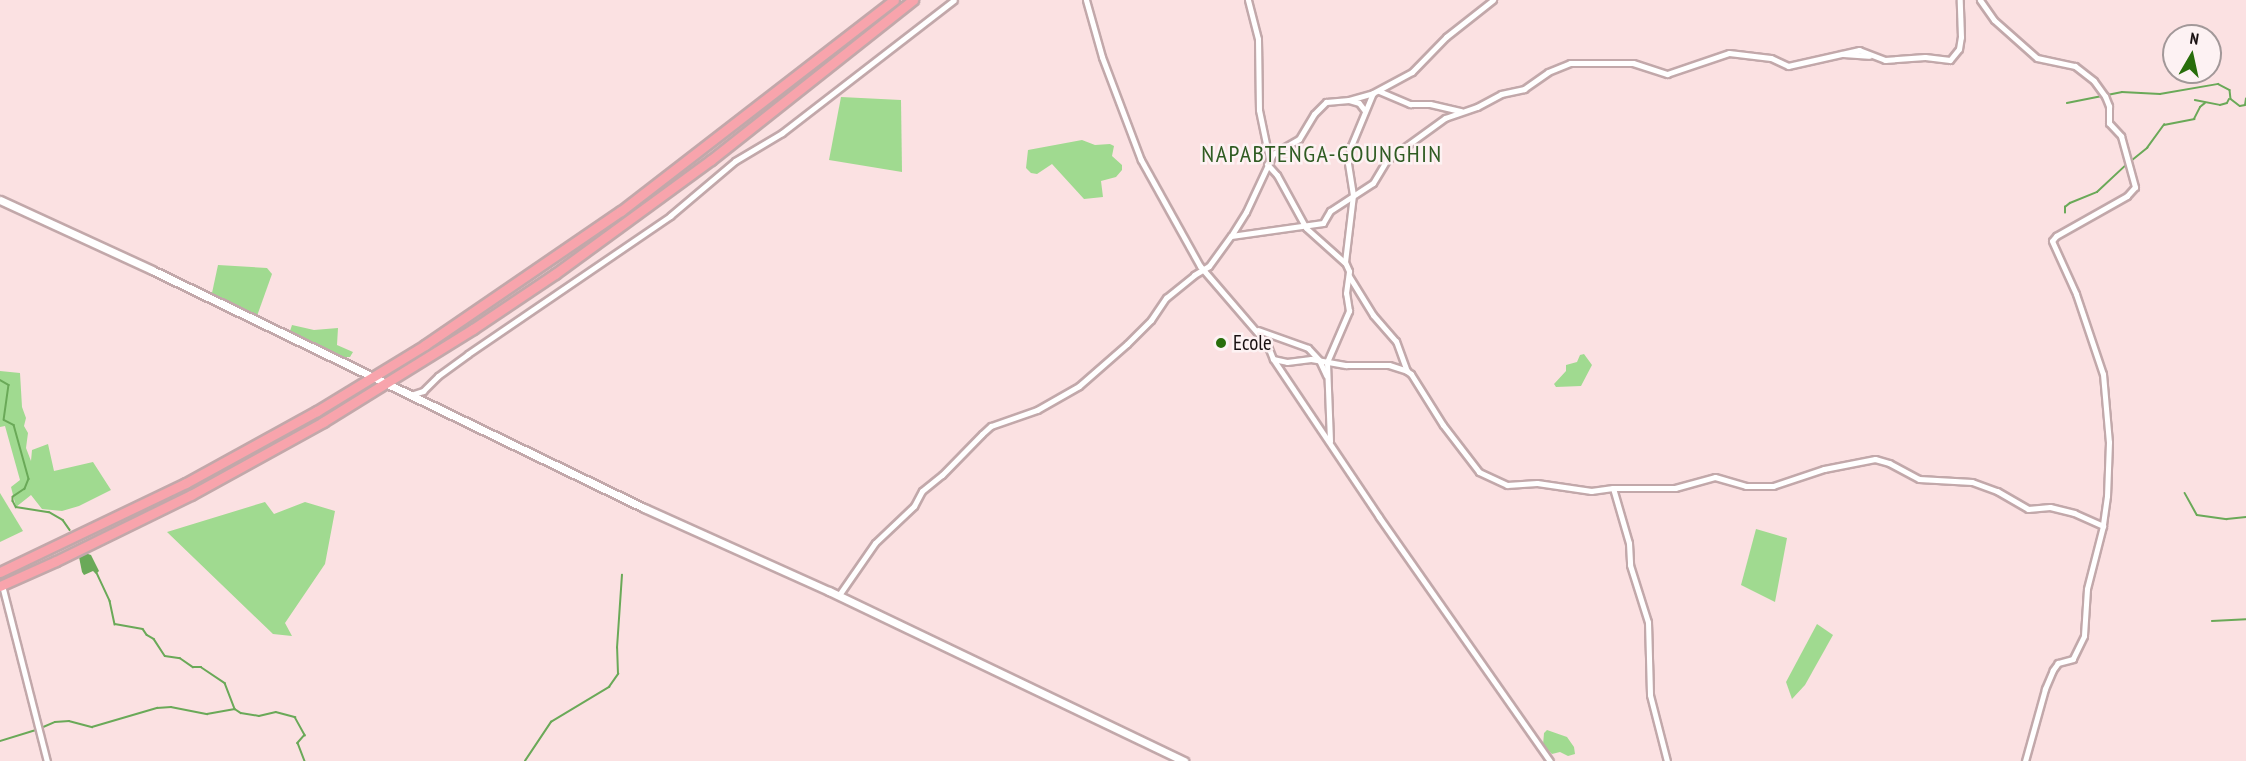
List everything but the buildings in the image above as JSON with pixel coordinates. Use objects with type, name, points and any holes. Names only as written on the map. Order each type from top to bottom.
[{"type":"highway","points":[[0,572],[186,483],[374,377],[530,275],[621,211],[894,0]]},
{"type":"highway","points":[[1,585],[74,553],[191,495],[388,383],[564,267],[711,160],[913,0]]},
{"type":"street","points":[[411,395],[423,391],[438,376],[468,354],[670,216],[735,161],[782,133],[954,0]]},
{"type":"street","points":[[1086,0],[1102,57],[1141,160],[1204,270],[1255,328],[1273,359],[1330,443],[1550,761]]},
{"type":"street","points":[[1248,0],[1258,39],[1259,110],[1268,161],[1306,228],[1346,264]]},
{"type":"street","points":[[1349,100],[1379,90],[1412,72],[1446,37],[1493,0]]},
{"type":"street","points":[[1231,236],[1306,228],[1323,223],[1330,211],[1372,183],[1387,160],[1445,118],[1501,94],[1524,90],[1548,72],[1570,63],[1633,63],[1667,74],[1729,53],[1771,58],[1788,66],[1859,50],[1885,60],[1954,58],[1961,37],[1960,0]]},
{"type":"street","points":[[1980,0],[1994,20],[2037,58],[2075,66],[2094,81],[2109,106],[2110,127],[2121,136],[2135,187],[2127,196],[2056,236],[2052,241],[2076,294],[2104,380],[2109,442],[2103,526],[2087,589],[2084,636],[2073,659],[2058,663],[2053,670],[2045,689],[2025,761]]},
{"type":"street","points":[[1379,90],[1410,104],[1430,104],[1462,112]]},
{"type":"street","points":[[1372,93],[1348,158],[1353,195],[1346,264],[1349,276],[1373,315],[1396,340],[1407,371]]},
{"type":"street","points":[[839,595],[875,543],[914,506],[922,491],[942,475],[982,434],[991,426],[1037,410],[1079,386],[1151,320],[1166,298],[1204,270],[1231,236],[1246,212],[1268,161],[1299,139],[1322,104],[1330,100],[1349,100],[1359,103],[1365,113]]},
{"type":"street","points":[[0,200],[388,383],[644,508],[839,595],[1184,761]]},
{"type":"street","points":[[1330,443],[1327,361],[1338,332],[1348,318],[1346,293],[1349,276]]},
{"type":"street","points":[[1255,328],[1302,345],[1319,360],[1326,376]]},
{"type":"street","points":[[1273,359],[1291,363],[1319,360],[1346,365],[1389,365],[1407,371],[1458,446],[1485,476],[1507,485],[1537,483],[1591,491],[1613,488],[1675,488],[1715,477],[1746,486],[1773,486],[1830,467],[1875,459],[1889,463],[1919,479],[1972,482],[1997,491],[2028,509],[2050,507],[2074,513],[2103,526]]},
{"type":"street","points":[[1613,488],[1629,543],[1630,565],[1648,622],[1650,695],[1667,761]]},
{"type":"street","points":[[1,585],[48,761]]},
{"type":"shaded area","points":[[841,97],[901,100],[902,172],[829,160]]},
{"type":"shaded area","points":[[1082,140],[1095,145],[1114,146],[1112,156],[1122,165],[1122,170],[1116,177],[1101,181],[1103,197],[1084,199],[1052,164],[1037,174],[1031,173],[1026,168],[1028,150]]},
{"type":"shaded area","points":[[218,265],[267,268],[272,274],[257,316],[212,293]]},
{"type":"shaded area","points":[[292,325],[314,330],[338,328],[337,345],[353,352],[350,357],[340,357],[289,334]]},
{"type":"shaded area","points":[[1584,354],[1592,365],[1581,386],[1556,387],[1554,384],[1566,371],[1566,365],[1577,362],[1580,355]]},
{"type":"shaded area","points":[[0,371],[20,373],[22,407],[26,418],[24,426],[28,433],[26,448],[31,461],[32,450],[48,444],[54,471],[93,462],[111,490],[79,506],[62,511],[42,509],[31,495],[16,507],[11,487],[20,480],[5,426],[0,427]]},
{"type":"shaded area","points":[[0,493],[23,531],[0,542]]},
{"type":"shaded area","points":[[265,502],[274,514],[305,502],[335,511],[325,564],[285,623],[292,636],[273,634],[167,532]]},
{"type":"shaded area","points":[[1756,529],[1787,538],[1775,602],[1741,585]]},
{"type":"shaded area","points":[[85,553],[91,555],[99,571],[96,574],[93,571],[84,575],[82,572],[79,557]]},
{"type":"shaded area","points":[[1817,624],[1833,635],[1805,685],[1792,699],[1786,682]]},
{"type":"shaded area","points":[[1547,730],[1567,737],[1574,747],[1575,754],[1568,756],[1560,752],[1552,754],[1543,745],[1544,733]]},
{"type":"waterway","points":[[2067,103],[2122,92],[2160,94],[2218,84],[2230,90],[2231,99],[2240,106],[2245,105],[2246,99]]},
{"type":"waterway","points":[[2195,100],[2220,105],[2227,103],[2229,99]]},
{"type":"waterway","points":[[2131,161],[2147,148],[2164,125],[2194,119],[2200,107],[2205,103]]},
{"type":"waterway","points":[[2065,213],[2065,207],[2070,203],[2097,192],[2127,164]]},
{"type":"waterway","points":[[0,380],[9,385],[4,420],[14,425],[29,479],[25,489],[13,497],[13,501],[16,507],[49,512],[63,520],[70,530]]},
{"type":"waterway","points":[[2185,493],[2197,515],[2227,519],[2246,517]]},
{"type":"waterway","points":[[97,573],[110,601],[115,624],[143,629],[154,639],[165,656],[180,658],[193,667],[201,667],[225,683],[235,709],[241,713],[259,716],[276,712],[295,717],[305,735],[298,743],[305,761]]},
{"type":"waterway","points":[[525,761],[551,722],[609,687],[618,674],[617,648],[622,575]]},
{"type":"waterway","points":[[2212,621],[2246,619]]},
{"type":"waterway","points":[[41,728],[55,722],[69,721],[92,727],[157,708],[171,707],[207,714],[235,709]]},
{"type":"waterway","points":[[0,741],[36,730]]},
{"type":"place","name":"Ecole","points":[[1221,343]]},
{"type":"district","name":"NAPABTENGA-GOUNGHIN","points":[[1322,154]]}]
